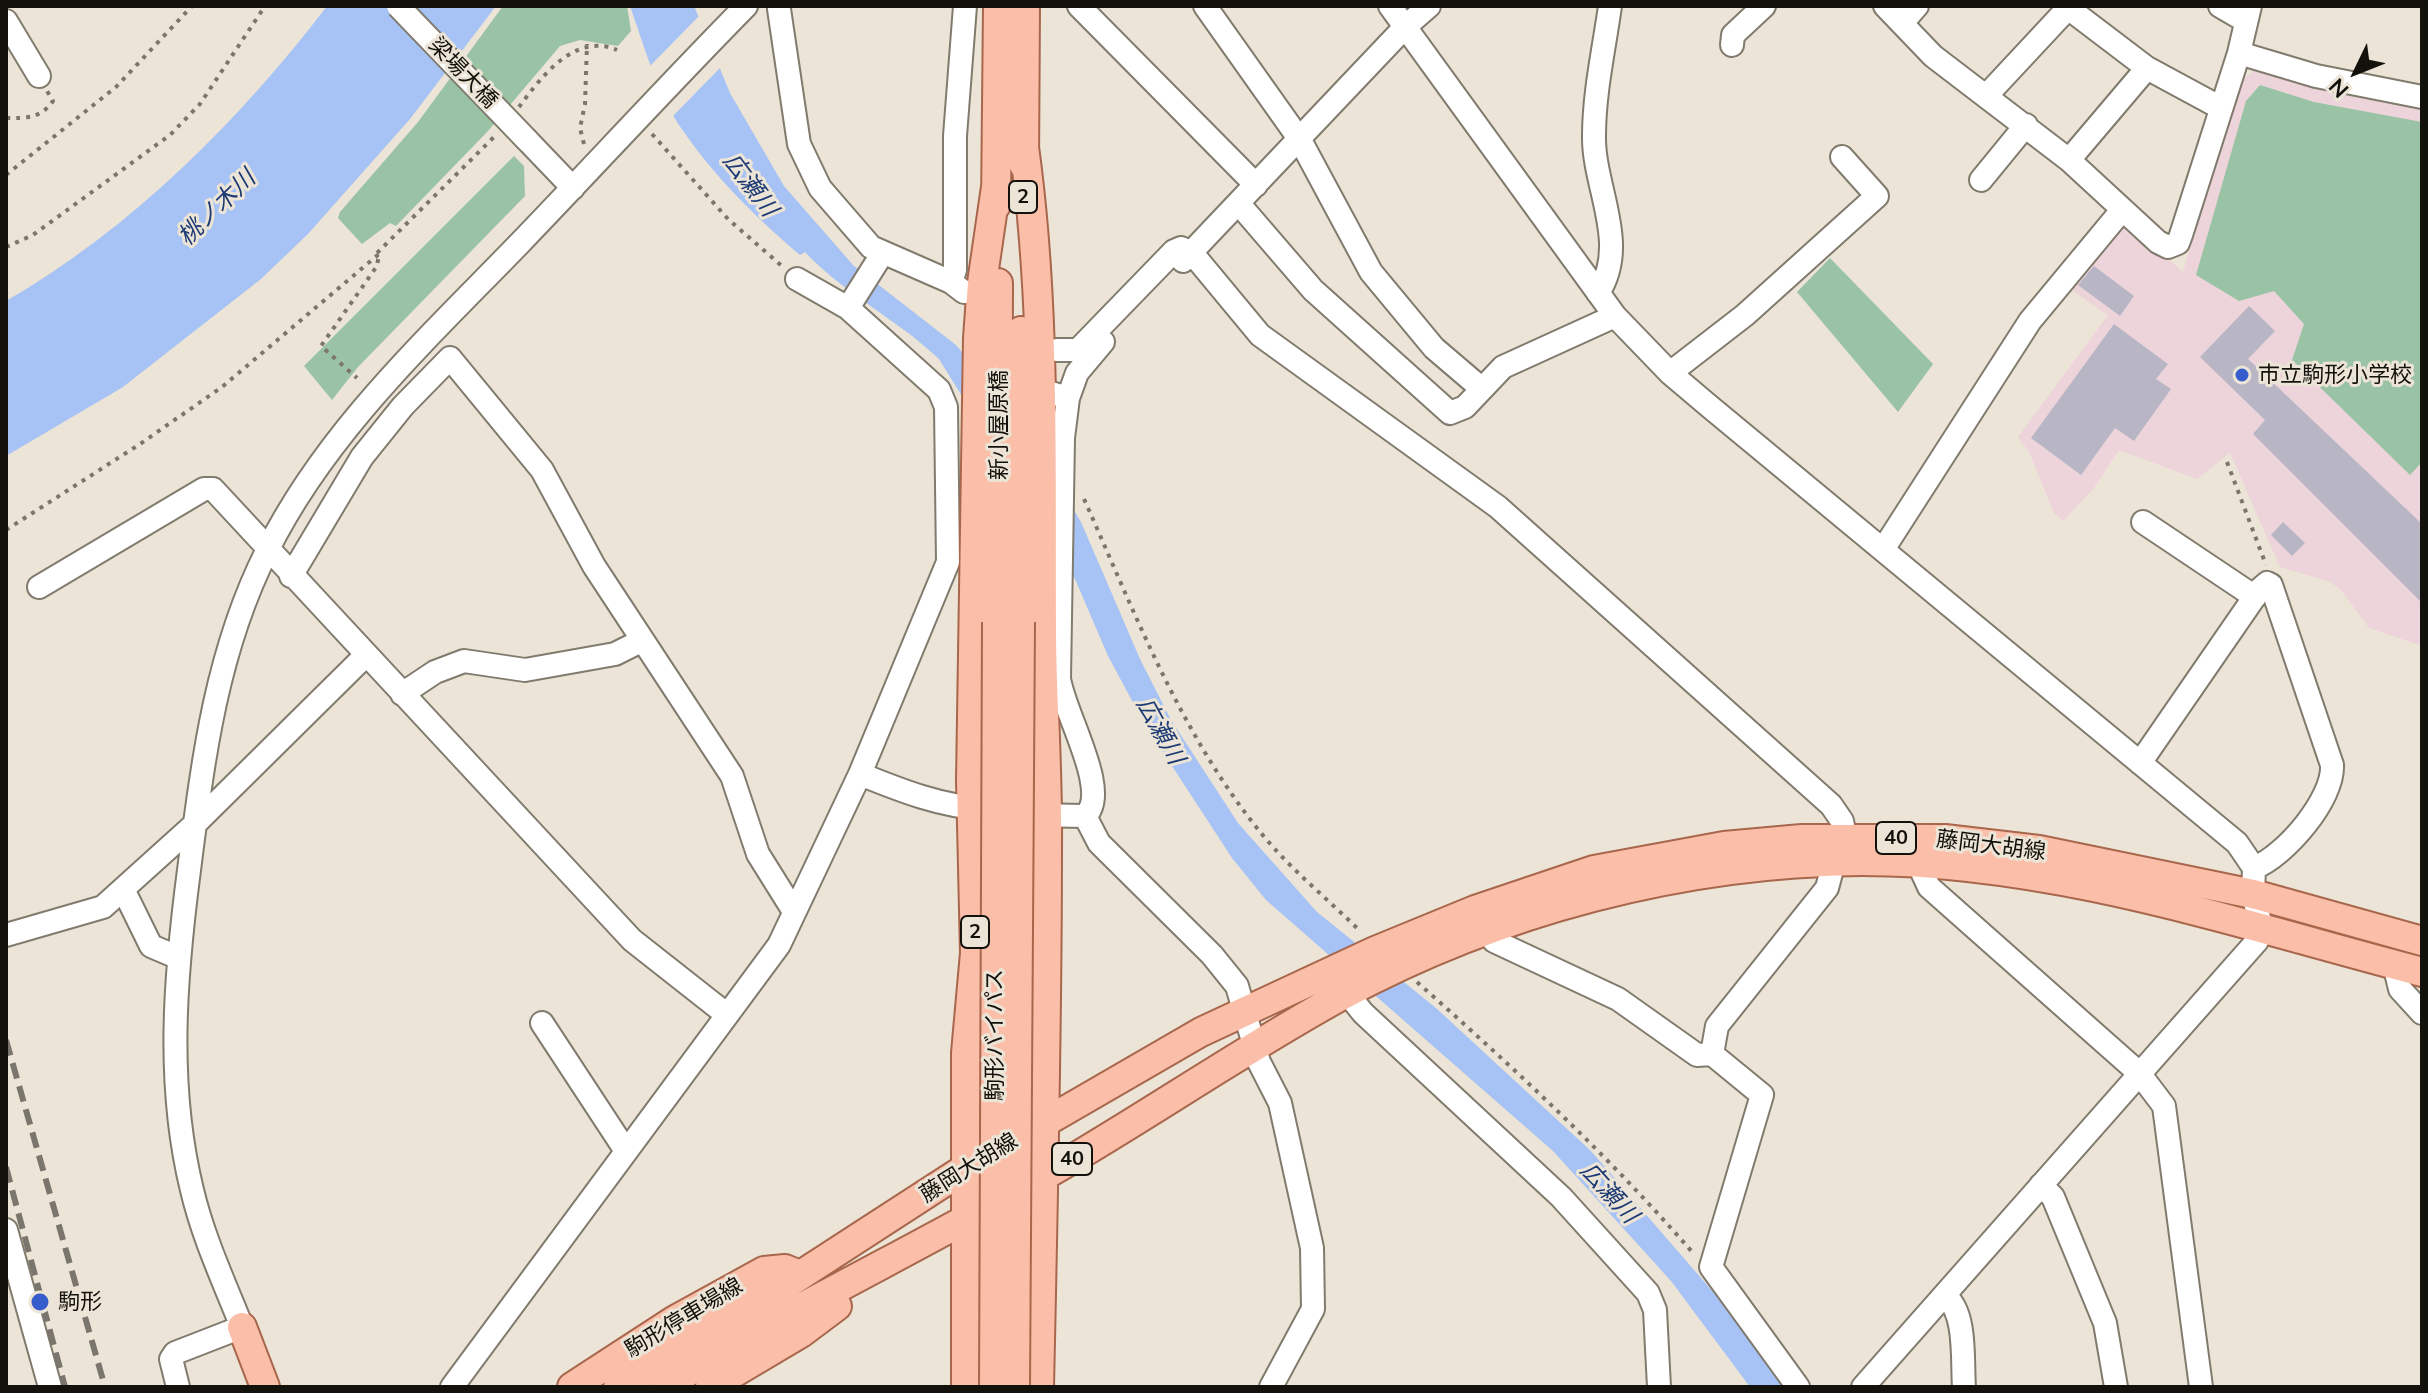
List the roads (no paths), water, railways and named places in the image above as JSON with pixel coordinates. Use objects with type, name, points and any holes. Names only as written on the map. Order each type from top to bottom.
[{"type":"main road","name":"2","points":[[966,1387],[966,1053],[975,953],[973,808],[988,484],[978,338],[982,283],[996,187],[998,6]]},
{"type":"main road","name":"2","points":[[1025,6],[1024,147],[1042,582],[1047,818],[1039,1387]]},
{"type":"main road","name":"新小屋原橋","points":[[988,484],[999,358],[996,187]]},
{"type":"main road","name":"新小屋原橋","points":[[1019,520],[1034,397]]},
{"type":"main road","name":"駒形バイパス","points":[[988,484],[1008,622],[1015,1387]]},
{"type":"main road","name":"駒形バイパス","points":[[994,1387],[1008,622],[1019,520]]},
{"type":"main road","name":"藤岡大胡線","points":[[1388,959],[1488,932],[1590,896],[1840,849],[1945,839],[2254,881],[2422,941]]},
{"type":"main road","name":"藤岡大胡線","points":[[1388,959],[1475,910],[1594,870],[1724,846],[1840,849],[1918,863],[2040,875],[2261,926],[2422,972]]},
{"type":"main road","name":"40","points":[[1345,985],[1388,959]]},
{"type":"main road","name":"藤岡大胡線","points":[[618,1387],[966,1168],[1095,1091],[1245,1009],[1345,985]]},
{"type":"main road","name":"藤岡大胡線","points":[[663,1387],[1044,1176],[1255,1049],[1345,985]]},
{"type":"main road","points":[[1045,1051],[1057,1073],[1068,1083],[1095,1091]]},
{"type":"main road","points":[[710,1387],[801,1333],[886,1264]]},
{"type":"main road","name":"駒形停車場線","points":[[572,1387],[675,1320],[764,1271],[785,1269],[800,1275]]},
{"type":"main road","points":[[242,1327],[265,1387]]},
{"type":"street","name":"梁場大橋","points":[[398,6],[573,188]]},
{"type":"street","points":[[178,1387],[171,1359],[175,1353],[242,1327],[192,1192],[179,1120],[175,1052],[177,957],[195,824],[219,681],[248,593],[267,550],[326,457],[362,411],[573,188],[644,124],[746,6]]},
{"type":"street","points":[[779,9],[795,125],[808,167],[820,188],[879,258],[958,287],[955,270],[955,136],[965,6]]},
{"type":"street","points":[[1079,6],[1256,185]]},
{"type":"street","points":[[1205,6],[1300,140],[1371,272],[1434,348],[1482,389]]},
{"type":"street","points":[[1390,6],[1615,316],[1670,373],[2237,843],[2254,881],[2261,926],[2257,941],[1863,1387]]},
{"type":"street","points":[[860,774],[915,796],[973,808],[1047,818],[1085,816],[1090,812],[1095,790],[1061,694],[1063,438],[1068,398],[1077,373],[1101,344],[1239,204],[1405,27],[1429,6]]},
{"type":"street","points":[[1598,293],[1607,281],[1611,228],[1595,155],[1594,124],[1610,6]]},
{"type":"street","points":[[1732,45],[1733,35],[1764,6]]},
{"type":"street","points":[[1885,6],[1933,56],[2069,160],[2164,245],[2174,247],[2178,243],[2239,53],[2247,13],[2220,6]]},
{"type":"street","points":[[1902,23],[1917,6]]},
{"type":"street","points":[[1987,95],[2069,7],[2147,68],[2221,108]]},
{"type":"street","points":[[6,21],[39,76]]},
{"type":"street","points":[[2239,53],[2316,76],[2422,97]]},
{"type":"street","points":[[2069,160],[2147,68]]},
{"type":"street","points":[[1981,180],[2026,125]]},
{"type":"street","points":[[1670,373],[1745,315],[1877,196],[1842,157]]},
{"type":"street","points":[[1239,204],[1313,290],[1450,413],[1458,412],[1503,367],[1615,316]]},
{"type":"street","points":[[1884,548],[2030,321],[2122,210]]},
{"type":"street","points":[[1057,350],[1078,350],[1174,251],[1181,248],[1192,253],[1260,335],[1498,507],[1831,805],[1842,821],[1840,849],[1827,888],[1717,1026],[1712,1054]]},
{"type":"street","points":[[849,305],[879,258]]},
{"type":"street","points":[[452,1387],[538,1275],[779,945],[860,774],[948,562],[946,407],[939,390],[849,305],[797,279]]},
{"type":"street","points":[[291,576],[362,457],[403,406],[450,358],[542,470],[594,566],[732,776],[758,854],[793,910]]},
{"type":"street","points":[[1034,397],[1068,398]]},
{"type":"street","points":[[39,587],[204,489],[213,489],[632,940],[726,1014]]},
{"type":"street","points":[[2143,522],[2261,590],[2274,588],[2332,765],[2333,780],[2316,809],[2254,881]]},
{"type":"street","points":[[2140,763],[2261,590]]},
{"type":"street","points":[[402,694],[435,672],[464,661],[525,670],[615,654],[641,641]]},
{"type":"street","points":[[6,935],[103,907],[195,824],[366,655]]},
{"type":"street","points":[[1085,816],[1099,843],[1231,976],[1245,1009],[1255,1049],[1283,1114],[1312,1248],[1313,1309],[1271,1387]]},
{"type":"street","points":[[1918,863],[1929,887],[2139,1073],[2164,1106],[2201,1387]]},
{"type":"street","points":[[123,889],[151,946],[177,957]]},
{"type":"street","points":[[1488,932],[1494,941],[1618,999],[1697,1055],[1712,1054],[1762,1095],[1711,1267],[1798,1387]]},
{"type":"street","points":[[2394,964],[2400,989],[2422,1013]]},
{"type":"street","points":[[1345,985],[1363,1013],[1561,1197],[1648,1293],[1655,1310],[1659,1387]]},
{"type":"street","points":[[542,1023],[626,1151]]},
{"type":"street","points":[[2041,1185],[2053,1197],[2105,1323],[2116,1387]]},
{"type":"street","points":[[6,1230],[50,1387]]},
{"type":"street","points":[[1945,1296],[1954,1302],[1958,1315],[1964,1387]]},
{"type":"water","name":"桃ノ木川","points":[[327,6],[496,6],[410,119],[308,234],[261,279],[123,387],[6,456],[6,301],[96,241],[181,169],[258,90]]},
{"type":"water","name":"広瀬川","points":[[630,6],[694,6],[730,93],[784,186],[853,265],[956,345],[1028,433],[1081,522],[1140,659],[1171,720],[1238,823],[1317,912],[1436,1008],[1591,1151],[1727,1308],[1784,1387],[1750,1387],[1671,1281],[1553,1151],[1266,900],[1232,858],[1144,723],[1108,656],[1075,579],[939,359],[836,281],[805,252],[800,255],[720,178],[671,111],[651,67]]},
{"type":"railway","points":[[6,1040],[105,1387]]},
{"type":"railway","points":[[6,1167],[65,1387]]},
{"type":"place","name":"市立駒形小学校","points":[[2242,375]]},
{"type":"place","name":"駒形","points":[[40,1302]]}]
